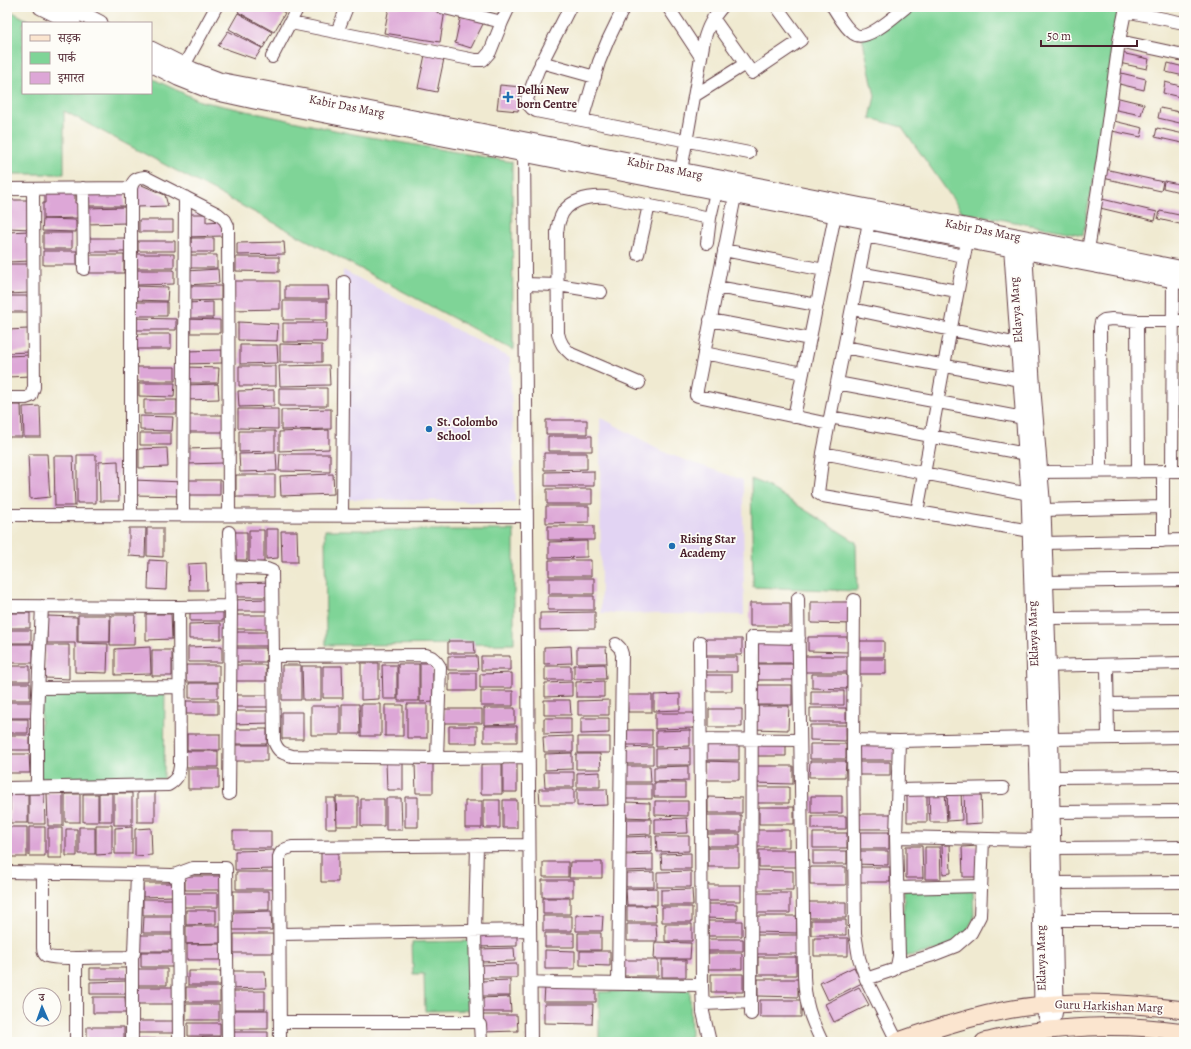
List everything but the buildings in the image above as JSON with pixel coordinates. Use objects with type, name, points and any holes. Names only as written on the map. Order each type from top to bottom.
[{"type":"main road","name":"Guru Harkishan Marg","points":[[896,1042],[936,1028],[980,1016],[1049,1004],[1119,1004],[1184,1010]]},
{"type":"main road","name":"Guru Harkishan Marg","points":[[984,1042],[1025,1033],[1052,1030],[1129,1026],[1184,1032]]},
{"type":"street","points":[[41,7],[70,22]]},
{"type":"street","points":[[69,7],[98,22]]},
{"type":"street","points":[[181,72],[216,7]]},
{"type":"street","points":[[272,57],[298,7]]},
{"type":"street","points":[[337,32],[347,7]]},
{"type":"street","points":[[441,7],[502,22]]},
{"type":"street","points":[[291,23],[475,60],[483,60],[490,52],[509,7]]},
{"type":"street","points":[[570,7],[541,62],[527,99],[527,103],[530,108],[536,111],[749,153]]},
{"type":"street","points":[[582,120],[608,40],[624,7]]},
{"type":"street","points":[[668,7],[701,57]]},
{"type":"street","points":[[681,171],[701,57],[708,27],[712,18],[722,7]]},
{"type":"street","points":[[712,18],[752,73],[801,40],[777,7]]},
{"type":"street","points":[[833,7],[848,29],[855,35],[864,36],[871,34],[900,9]]},
{"type":"street","points":[[1088,250],[1103,158],[1119,41],[1126,9],[1184,23]]},
{"type":"street","points":[[1119,41],[1184,55]]},
{"type":"street","name":"Kabir Das Marg","points":[[152,50],[181,72]]},
{"type":"street","points":[[541,62],[595,77]]},
{"type":"street","name":"Kabir Das Marg","points":[[152,64],[181,72],[524,147],[716,192],[835,215],[868,229],[967,241],[1088,250],[1184,269]]},
{"type":"street","points":[[694,96],[745,64]]},
{"type":"street","points":[[524,147],[531,1042]]},
{"type":"street","name":"Kabir Das Marg","points":[[524,147],[681,171],[1018,244],[1179,281]]},
{"type":"street","points":[[131,515],[130,188],[133,181],[137,178],[145,177],[218,214],[225,220],[228,226],[229,514]]},
{"type":"street","points":[[7,398],[26,398],[31,396],[34,388],[33,188]]},
{"type":"street","points":[[83,188],[84,269]]},
{"type":"street","points":[[7,189],[130,188]]},
{"type":"street","points":[[707,243],[710,218],[716,192]]},
{"type":"street","points":[[639,383],[571,354],[564,348],[560,341],[558,334],[557,232],[560,220],[565,209],[580,200],[593,196],[606,196],[710,218]]},
{"type":"street","points":[[735,196],[696,393],[698,396],[794,416],[931,436],[1026,454]]},
{"type":"street","points":[[183,515],[185,197]]},
{"type":"street","points":[[638,254],[649,206]]},
{"type":"street","points":[[794,416],[835,215]]},
{"type":"street","points":[[964,256],[868,229],[829,420],[818,493],[820,495],[1030,531]]},
{"type":"street","points":[[917,512],[967,241]]},
{"type":"street","name":"Eklavya Marg","points":[[1018,244],[1018,344],[1026,454],[1034,472],[1043,510],[1047,618],[1041,666]]},
{"type":"street","name":"Eklavya Marg","points":[[1018,244],[1032,380],[1034,472],[1029,494],[1030,531],[1041,666],[1044,738],[1039,840],[1049,1004],[1052,1030]]},
{"type":"street","points":[[724,250],[824,270]]},
{"type":"street","points":[[859,273],[957,291]]},
{"type":"street","points":[[1163,541],[1163,507],[1173,471],[1179,281]]},
{"type":"street","points":[[342,515],[344,282]]},
{"type":"street","points":[[524,284],[558,285],[601,292]]},
{"type":"street","points":[[717,287],[817,305]]},
{"type":"street","points":[[852,309],[1018,344]]},
{"type":"street","points":[[1101,472],[1101,322],[1112,319],[1137,321],[1178,321]]},
{"type":"street","points":[[710,320],[810,339]]},
{"type":"street","points":[[1137,321],[1138,472]]},
{"type":"street","points":[[844,347],[1021,380]]},
{"type":"street","points":[[704,353],[803,373]]},
{"type":"street","points":[[837,383],[1024,418]]},
{"type":"street","points":[[823,452],[1029,494]]},
{"type":"street","points":[[1034,472],[1173,471]]},
{"type":"street","points":[[1043,510],[1163,507]]},
{"type":"street","points":[[7,515],[229,514],[526,516]]},
{"type":"street","points":[[229,532],[231,606],[229,794]]},
{"type":"street","points":[[1044,543],[1184,540]]},
{"type":"street","points":[[230,568],[267,569],[272,571],[274,741],[277,748],[282,753],[292,756],[438,758],[528,757]]},
{"type":"street","points":[[1046,582],[1184,580]]},
{"type":"street","points":[[798,598],[805,996],[810,1017],[822,1042]]},
{"type":"street","points":[[854,600],[853,740],[855,933],[859,958],[866,979],[896,1042]]},
{"type":"street","points":[[7,606],[231,606]]},
{"type":"street","points":[[37,787],[42,606]]},
{"type":"street","points":[[7,788],[168,785],[175,781],[179,774],[180,766],[179,607]]},
{"type":"street","points":[[1047,618],[1184,617]]},
{"type":"street","points":[[703,1004],[751,1008],[752,637],[799,638]]},
{"type":"street","points":[[700,642],[702,984],[703,1012],[710,1042]]},
{"type":"street","points":[[616,644],[620,648],[622,654],[618,983]]},
{"type":"street","points":[[273,656],[432,656],[440,667],[438,758]]},
{"type":"street","points":[[1041,666],[1184,663]]},
{"type":"street","points":[[1107,665],[1108,738]]},
{"type":"street","points":[[39,688],[180,687]]},
{"type":"street","points":[[1107,704],[1184,703]]},
{"type":"street","points":[[853,740],[899,741],[1184,737]]},
{"type":"street","name":"Eklavya Marg","points":[[1044,738],[1051,777],[1053,848],[1054,920],[1049,1004]]},
{"type":"street","points":[[701,739],[800,740]]},
{"type":"street","points":[[897,966],[899,956],[896,837],[899,741]]},
{"type":"street","points":[[1051,777],[1184,776]]},
{"type":"street","points":[[898,790],[1003,788]]},
{"type":"street","points":[[1052,812],[1184,812]]},
{"type":"street","points":[[896,837],[1039,840]]},
{"type":"street","points":[[866,979],[893,970],[897,966],[956,946],[971,933],[980,916],[983,839]]},
{"type":"street","points":[[477,845],[475,931],[477,1022],[481,1028],[481,1042]]},
{"type":"street","points":[[280,1042],[279,857],[281,852],[292,847],[529,845]]},
{"type":"street","points":[[1053,848],[1184,846]]},
{"type":"street","points":[[7,872],[174,875],[193,868],[226,868],[228,1042]]},
{"type":"street","points":[[43,873],[43,948],[44,953],[47,956],[52,958],[132,956]]},
{"type":"street","points":[[132,1042],[132,956],[135,950],[138,874]]},
{"type":"street","points":[[174,875],[178,880],[179,1042]]},
{"type":"street","points":[[1053,883],[1184,882]]},
{"type":"street","points":[[897,888],[980,886]]},
{"type":"street","points":[[1054,920],[1184,920]]},
{"type":"street","points":[[280,934],[530,930]]},
{"type":"street","points":[[76,958],[76,1042]]},
{"type":"street","points":[[530,982],[702,984]]},
{"type":"street","points":[[280,1022],[477,1022]]},
{"type":"shaded area","name":"St. Colombo School","points":[[343,270],[510,358],[515,502],[347,499]]},
{"type":"shaded area","name":"Rising Star Academy","points":[[600,417],[668,454],[743,480],[744,615],[601,613]]},
{"type":"green space","points":[[471,7],[496,7],[493,13]]},
{"type":"green space","points":[[897,7],[1124,7],[1083,235],[962,212],[902,127],[870,118],[875,96],[861,32]]},
{"type":"green space","points":[[7,9],[31,22],[22,22],[22,94],[152,94],[152,78],[200,101],[353,134],[512,162],[513,350],[64,111],[64,174],[7,174]]},
{"type":"green space","points":[[1176,384],[1184,384],[1184,410],[1177,410]]},
{"type":"green space","points":[[751,479],[764,484],[856,542],[857,591],[753,587]]},
{"type":"green space","points":[[325,530],[514,530],[514,644],[326,645]]},
{"type":"green space","points":[[41,692],[165,693],[164,779],[40,778]]},
{"type":"green space","points":[[973,889],[974,918],[964,936],[940,950],[903,957],[904,890]]},
{"type":"green space","points":[[473,941],[474,1010],[425,1011],[424,974],[413,974],[412,942]]},
{"type":"green space","points":[[690,990],[691,1036],[680,1042],[599,1042],[599,992]]},
{"type":"place","name":"Delhi New born Centre","points":[[508,97]]},
{"type":"place","name":"St. Colombo School","points":[[429,429]]},
{"type":"place","name":"Rising Star Academy","points":[[672,546]]}]
